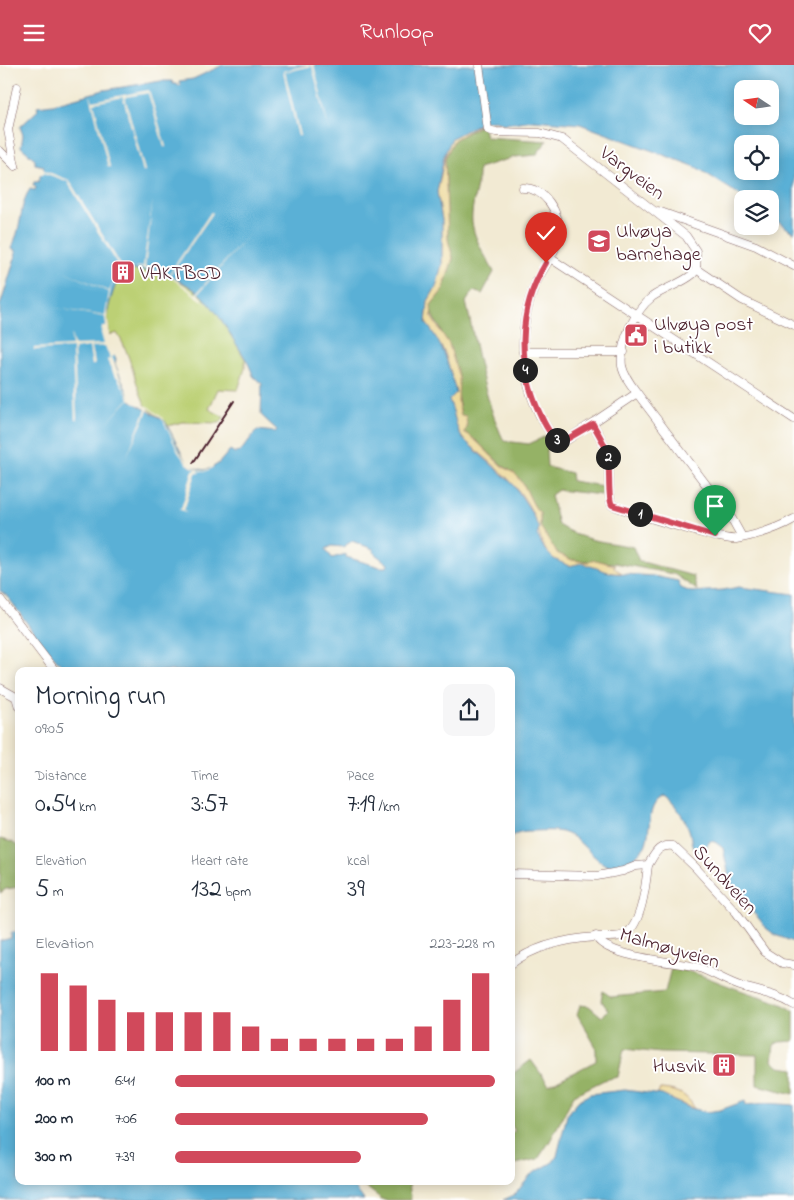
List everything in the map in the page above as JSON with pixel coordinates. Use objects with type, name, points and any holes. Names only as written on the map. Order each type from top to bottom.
[{"type":"street","name":"Vargveien","points":[[478,65],[488,130],[492,132],[540,133],[562,139],[656,211],[690,241],[696,251],[696,269]]},
{"type":"street","points":[[0,151],[16,166],[8,130],[17,87]]},
{"type":"street","points":[[523,188],[530,188],[540,193],[555,213],[559,233],[550,257],[534,286],[525,321],[523,352],[532,397],[542,419],[556,440],[564,442],[637,393]]},
{"type":"street","points":[[656,211],[756,246],[794,266]]},
{"type":"street","points":[[550,257],[794,419]]},
{"type":"street","points":[[742,537],[732,519],[637,393],[624,371],[624,352],[636,314],[652,298],[685,279],[696,269],[742,300],[794,325]]},
{"type":"street","points":[[523,352],[624,352]]},
{"type":"street","points":[[593,424],[608,454],[611,481],[610,499],[612,505],[720,537],[736,539],[776,529],[794,519]]},
{"type":"street","points":[[0,599],[52,667]]},
{"type":"street","points":[[0,687],[15,693]]},
{"type":"street","points":[[0,687],[15,696]]},
{"type":"street","name":"Sundveien","points":[[648,865],[657,850],[663,846],[673,846],[696,867],[736,912],[765,951],[782,963],[794,965]]},
{"type":"street","points":[[515,874],[597,876],[623,871],[636,866],[648,865],[639,914],[630,930],[622,936],[596,937],[540,949],[515,962]]},
{"type":"street","name":"Malmøyveien","points":[[596,937],[599,943],[618,951],[656,962],[696,967],[741,986],[774,994],[794,1005]]},
{"type":"green space","points":[[483,124],[486,137],[547,141],[536,155],[515,157],[478,168],[473,208],[473,229],[494,272],[482,294],[473,291],[466,302],[486,390],[504,441],[529,444],[546,436],[553,443],[546,451],[547,467],[571,473],[572,481],[603,486],[602,495],[558,490],[551,495],[558,525],[586,538],[633,547],[639,561],[693,576],[697,590],[674,574],[615,563],[572,560],[557,553],[548,542],[540,526],[540,513],[521,481],[464,432],[449,358],[431,305],[443,290],[453,258],[448,240],[445,158],[454,140]]},
{"type":"green space","points":[[148,268],[168,276],[197,292],[217,312],[245,359],[245,368],[238,390],[218,389],[209,409],[224,417],[220,423],[182,422],[168,426],[146,406],[122,341],[117,333],[110,335],[108,309],[111,292],[117,277],[122,270]]},
{"type":"green space","points":[[0,839],[15,844],[15,888],[6,889],[0,893]]},
{"type":"green space","points":[[671,968],[680,969],[775,1001],[794,1011],[794,1041],[779,1042],[774,1045],[772,1061],[779,1067],[794,1069],[794,1094],[757,1085],[757,1055],[661,1053],[624,1049],[618,1077],[604,1080],[574,1095],[550,1141],[538,1159],[515,1164],[515,1072],[531,1060],[549,1085],[596,1061],[596,1047],[577,1014],[580,1005],[589,1006],[602,1017],[608,1010],[601,1000],[603,991],[611,997],[665,992]]},
{"type":"green space","points":[[363,1185],[409,1185],[411,1200],[383,1200]]},
{"type":"sand","points":[[483,122],[454,140],[445,158],[448,240],[453,258],[443,290],[431,305],[432,318],[449,344],[459,378],[458,402],[461,415],[466,416],[467,428],[464,432],[521,481],[540,513],[540,526],[557,553],[572,560],[587,562],[596,560],[615,565],[614,568],[622,573],[608,572],[584,565],[569,566],[551,557],[542,544],[535,519],[525,499],[500,471],[462,438],[456,424],[449,400],[456,393],[445,353],[426,323],[428,301],[436,287],[442,264],[442,220],[437,192],[448,144],[452,138],[468,128]]},
{"type":"sand","points":[[660,1089],[672,1090],[685,1096],[695,1109],[658,1094]]},
{"type":"water","points":[[223,65],[794,65],[794,233],[779,222],[779,190],[734,191],[696,167],[580,124],[534,120],[504,124],[495,120],[482,122],[452,138],[444,156],[437,192],[442,220],[442,264],[436,287],[428,301],[426,323],[437,339],[448,365],[456,393],[449,400],[462,438],[514,485],[539,528],[537,535],[545,550],[554,559],[569,566],[582,563],[611,573],[653,576],[678,581],[681,588],[691,592],[739,587],[794,594],[794,942],[775,935],[766,928],[730,881],[723,848],[710,841],[705,849],[697,851],[693,847],[690,833],[683,818],[673,803],[665,796],[654,805],[645,846],[621,868],[613,868],[599,861],[574,838],[563,832],[524,831],[515,835],[515,667],[63,667],[34,633],[8,597],[0,591],[0,306],[15,258],[16,250],[12,249],[25,199],[30,189],[35,190],[34,182],[38,182],[44,166],[35,164],[35,159],[21,147],[23,135],[20,127],[38,110],[37,106],[53,104],[104,90],[161,81],[172,81],[173,84],[181,85],[179,81],[193,79]],"holes":[[[135,270],[153,273],[182,282],[194,289],[214,310],[247,361],[253,376],[262,384],[261,415],[277,430],[275,432],[257,430],[240,452],[235,453],[230,450],[218,464],[204,470],[192,467],[186,462],[165,421],[131,401],[115,364],[116,359],[107,338],[108,309],[121,271]],[[352,541],[373,549],[375,554],[388,564],[387,567],[380,567],[346,557],[346,554],[332,558],[326,549],[332,546],[343,547]]]},
{"type":"water","points":[[15,932],[15,1185],[353,1185],[364,1200],[0,1200],[0,941],[11,938],[11,933]]},
{"type":"water","points":[[625,1090],[662,1095],[690,1108],[707,1112],[720,1110],[745,1101],[746,1105],[766,1103],[794,1105],[794,1200],[503,1200],[514,1195],[532,1174],[553,1162],[557,1156],[567,1115],[578,1101],[590,1094]]},
{"type":"pier","points":[[314,65],[330,134],[312,66],[285,72],[300,136],[298,136],[283,71]]},
{"type":"pier","points":[[149,90],[166,147],[164,147],[148,93],[125,97],[145,171],[143,171],[123,97],[94,103],[110,167],[108,167],[90,94],[93,101]]},
{"type":"pier","points":[[42,166],[45,171],[69,180],[122,267],[134,267],[126,268],[120,272],[111,288],[107,311],[111,345],[116,355],[112,357],[125,390],[132,400],[141,405],[135,404],[129,399],[105,425],[129,398],[117,377],[115,377],[107,360],[110,358],[105,346],[92,347],[95,365],[92,365],[89,347],[74,349],[77,419],[75,419],[72,348],[34,350],[34,348],[72,346],[71,334],[74,345],[104,344],[101,333],[102,326],[106,326],[105,317],[50,307],[105,316],[109,292],[59,269],[109,291],[120,268],[67,181],[44,173],[43,175],[38,173]]},
{"type":"pier","points":[[153,198],[145,267],[169,274],[211,212],[213,213],[170,275],[196,294],[250,233],[198,294],[208,305],[166,274],[134,267],[143,267]]},
{"type":"pier","points":[[141,405],[148,406],[163,418],[178,449],[186,461],[195,468],[204,471],[210,468],[222,455],[211,469],[204,472],[197,470],[200,473],[196,473],[184,510],[187,512],[178,509],[181,509],[193,471],[196,470],[186,463],[178,452],[163,420],[149,408],[126,458],[147,407]]},
{"type":"railway","points":[[193,463],[234,401]]},
{"type":"place","name":"Ulvøya barnehage","points":[[599,241]]},
{"type":"place","name":"VAKTBOD","points":[[123,272]]},
{"type":"place","name":"Ulvøya post i butikk","points":[[636,335]]},
{"type":"place","name":"Husvik","points":[[724,1065]]},
{"type":"route","points":[[546,263],[534,286],[525,321],[523,342],[527,379],[532,397],[542,419],[556,440],[562,442],[569,440],[593,424],[608,454],[611,481],[610,502],[612,505],[715,536]]}]
